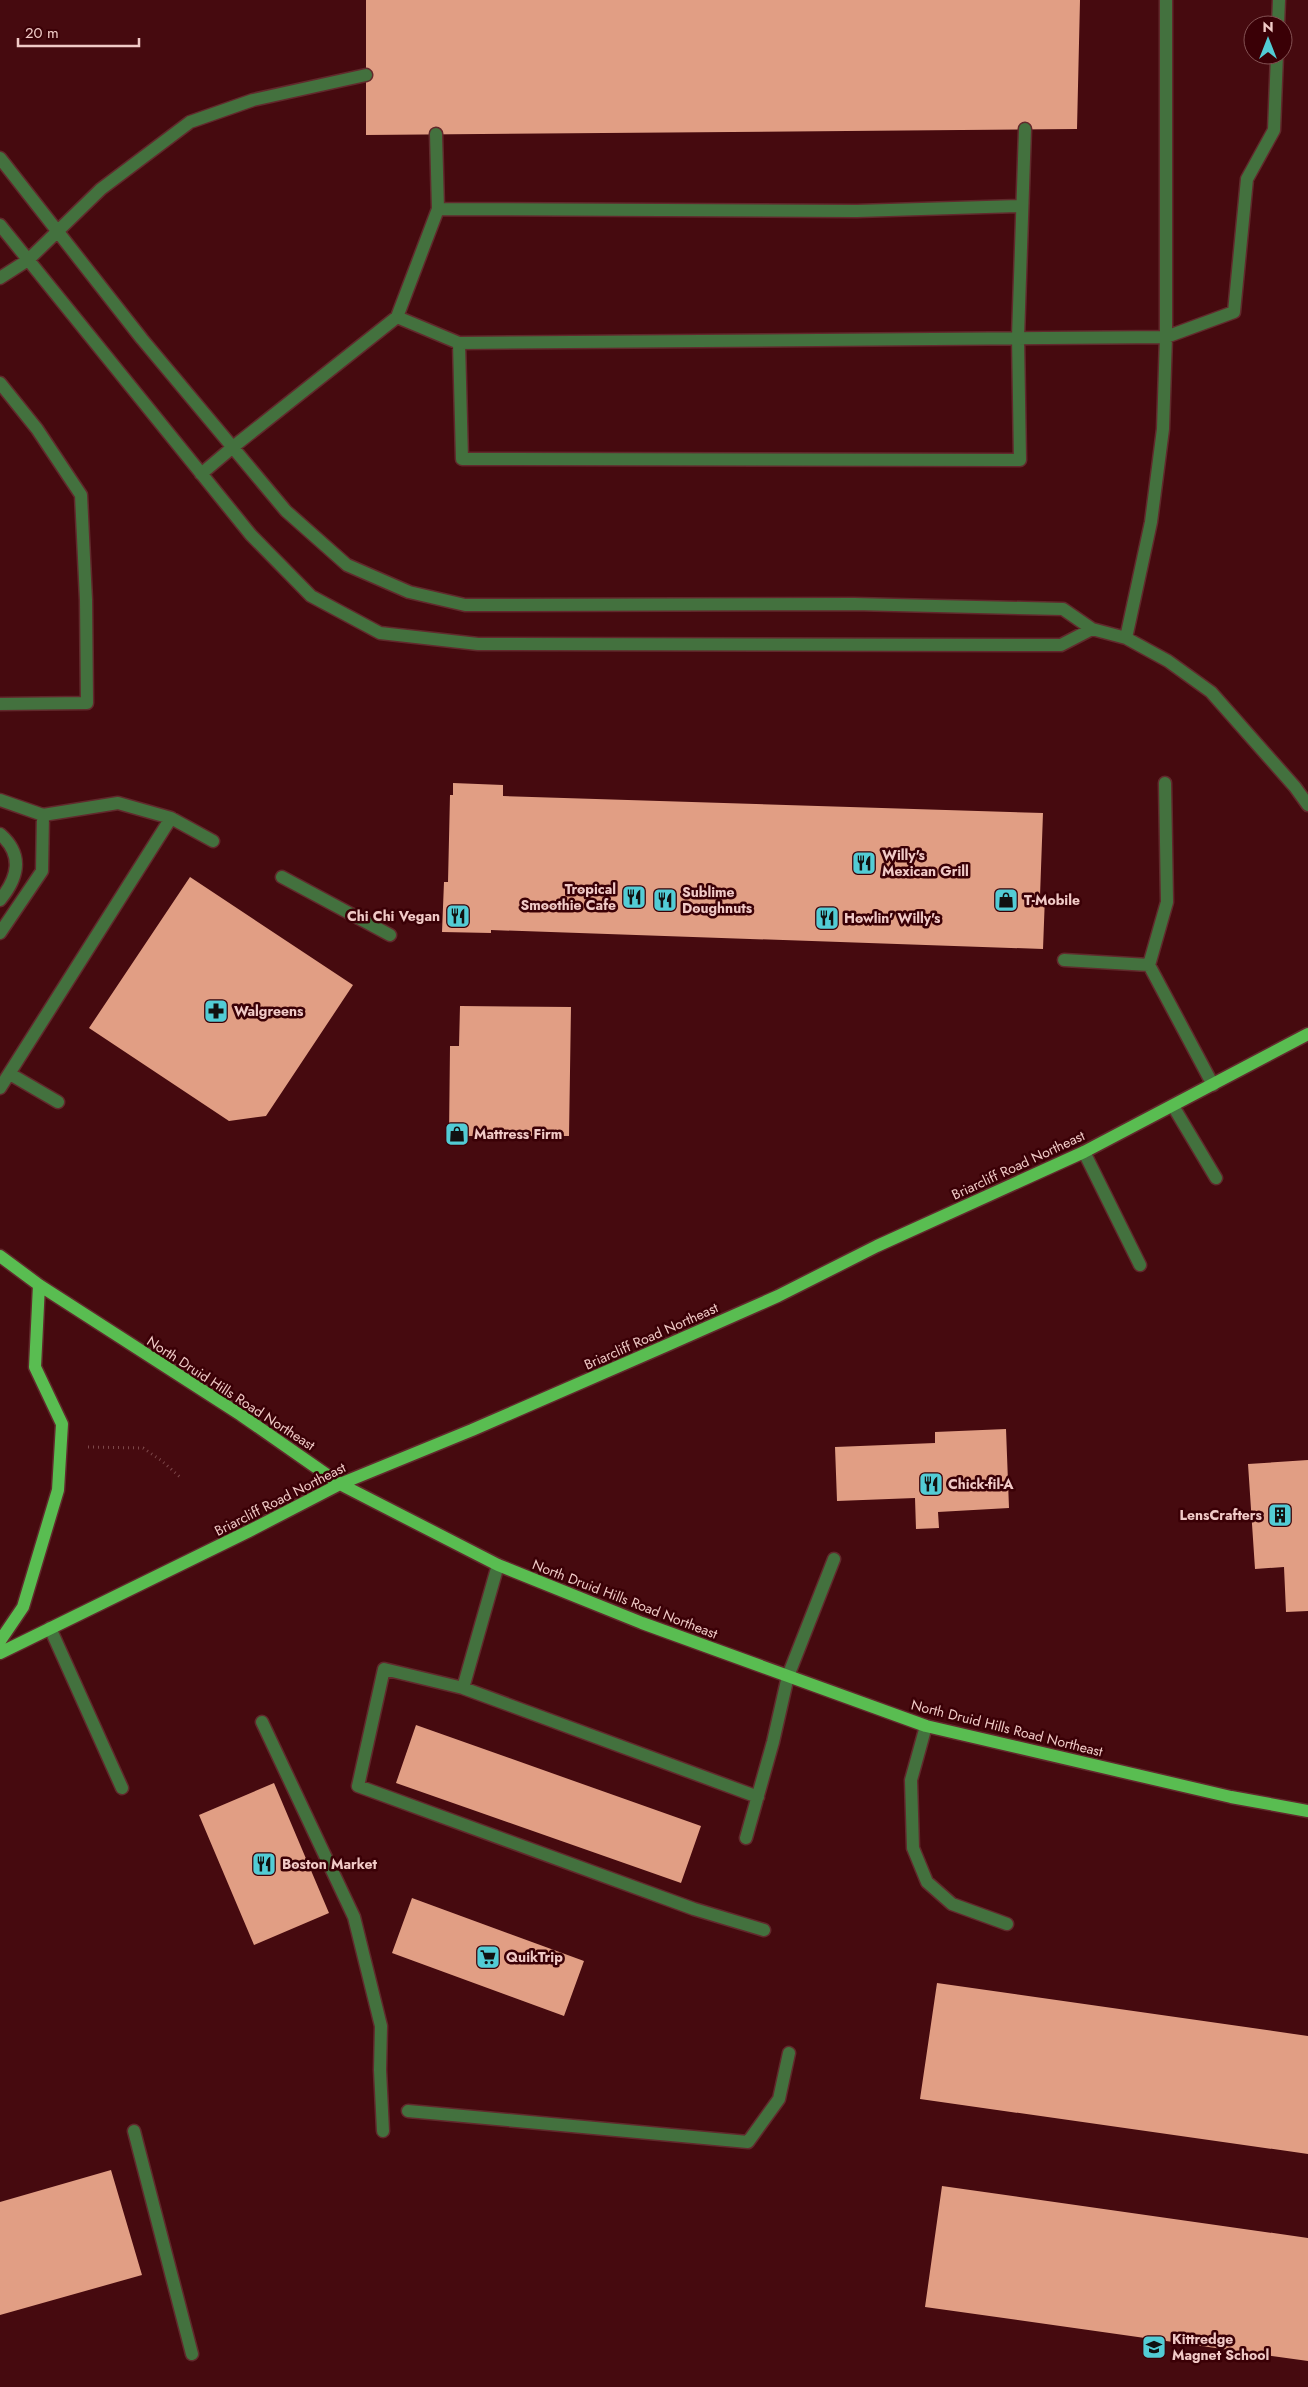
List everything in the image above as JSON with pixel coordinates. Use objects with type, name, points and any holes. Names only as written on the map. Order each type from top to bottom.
[{"type":"main road","name":"Briarcliff Road Northeast","points":[[0,1653],[249,1531],[340,1484],[698,1332],[778,1296],[877,1246],[1084,1152],[1308,1034]]},
{"type":"main road","name":"North Druid Hills Road Northeast","points":[[0,1256],[39,1285],[241,1415],[340,1484],[498,1564],[642,1624],[926,1726],[1231,1797],[1308,1811]]},
{"type":"main road","points":[[0,1641],[23,1607],[58,1490],[62,1424],[35,1367],[39,1285]]},
{"type":"lane","points":[[1126,638],[1151,522],[1163,429],[1166,337],[1166,0]]},
{"type":"lane","points":[[1278,15],[1279,0]]},
{"type":"lane","points":[[397,316],[459,343],[1166,337],[1234,312],[1247,179],[1274,130],[1277,65]]},
{"type":"lane","points":[[0,278],[28,260],[101,189],[190,122],[253,100],[366,75]]},
{"type":"lane","points":[[459,343],[462,459],[1020,460],[1018,337],[1025,129]]},
{"type":"lane","points":[[201,474],[397,316],[438,210],[436,134]]},
{"type":"lane","points":[[0,158],[142,339],[286,511],[347,566],[409,592],[465,605],[854,604],[1063,609],[1092,629],[1126,638],[1168,661],[1211,692],[1295,787],[1308,805]]},
{"type":"lane","points":[[438,210],[857,212],[1022,206]]},
{"type":"lane","points":[[0,225],[250,535],[311,596],[380,633],[478,644],[1061,645],[1092,629]]},
{"type":"lane","points":[[0,382],[37,429],[81,495],[88,703],[0,704]]},
{"type":"lane","points":[[1165,783],[1167,902],[1149,965],[1213,1085]]},
{"type":"lane","points":[[0,800],[43,815],[118,803],[171,818],[213,840]]},
{"type":"lane","points":[[0,933],[42,871],[43,815]]},
{"type":"lane","points":[[0,1088],[171,818]]},
{"type":"lane","points":[[0,834],[6,839],[14,853],[16,862],[15,877],[0,900]]},
{"type":"lane","points":[[282,877],[390,935]]},
{"type":"lane","points":[[1064,960],[1149,965]]},
{"type":"lane","points":[[10,1074],[58,1102]]},
{"type":"lane","points":[[1173,1106],[1216,1178]]},
{"type":"lane","points":[[1084,1152],[1140,1265]]},
{"type":"lane","points":[[746,1838],[788,1676],[834,1559]]},
{"type":"lane","points":[[463,1688],[498,1564]]},
{"type":"lane","points":[[50,1628],[122,1788]]},
{"type":"lane","points":[[758,1797],[463,1688],[384,1669],[358,1786],[694,1908],[764,1930]]},
{"type":"lane","points":[[262,1722],[354,1916],[381,2026],[380,2070],[384,2131]]},
{"type":"lane","points":[[926,1726],[911,1780],[913,1848],[927,1882],[952,1904],[1007,1924]]},
{"type":"lane","points":[[408,2111],[748,2142],[779,2098],[790,2053]]},
{"type":"lane","points":[[134,2131],[192,2354]]},
{"type":"path","points":[[85,1448],[143,1448],[180,1477]]},
{"type":"building","points":[[366,0],[1080,0],[1077,129],[366,135]]},
{"type":"building","points":[[453,783],[503,785],[503,796],[1043,813],[1040,896],[1045,896],[1043,949],[491,930],[491,933],[442,932],[444,882],[448,882],[450,795],[453,795]]},
{"type":"building","points":[[190,877],[353,985],[266,1116],[229,1121],[89,1028]]},
{"type":"building","points":[[460,1006],[571,1007],[569,1136],[449,1136],[450,1046],[459,1046]]},
{"type":"building","points":[[1006,1429],[1009,1508],[938,1512],[939,1528],[916,1529],[915,1498],[837,1501],[835,1447],[935,1443],[935,1432]]},
{"type":"building","name":"LensCrafters","points":[[1308,1460],[1308,1611],[1286,1612],[1284,1567],[1255,1569],[1248,1464]]},
{"type":"building","points":[[416,1725],[701,1826],[681,1883],[396,1783]]},
{"type":"building","name":"Boston Market","points":[[274,1783],[329,1913],[254,1945],[199,1815]]},
{"type":"building","name":"QuikTrip","points":[[412,1898],[584,1961],[564,2016],[392,1953]]},
{"type":"building","points":[[937,1983],[1308,2036],[1308,2154],[920,2099]]},
{"type":"building","points":[[111,2170],[142,2275],[0,2315],[0,2202]]},
{"type":"building","points":[[942,2186],[1308,2238],[1308,2361],[925,2307]]},
{"type":"place","name":"Willy's Mexican Grill","points":[[864,863]]},
{"type":"place","name":"Tropical Smoothie Cafe","points":[[634,897]]},
{"type":"place","name":"Sublime Doughnuts","points":[[665,900]]},
{"type":"place","name":"T-Mobile","points":[[1006,900]]},
{"type":"place","name":"Chi Chi Vegan","points":[[458,916]]},
{"type":"place","name":"Howlin' Willy's","points":[[827,918]]},
{"type":"place","name":"Walgreens","points":[[216,1011]]},
{"type":"place","name":"Mattress Firm","points":[[457,1134]]},
{"type":"place","name":"Chick-fil-A","points":[[931,1484]]},
{"type":"place","name":"LensCrafters","points":[[1280,1515]]},
{"type":"place","name":"Boston Market","points":[[264,1864]]},
{"type":"place","name":"QuikTrip","points":[[488,1957]]},
{"type":"place","name":"Kittredge Magnet School","points":[[1154,2347]]}]
